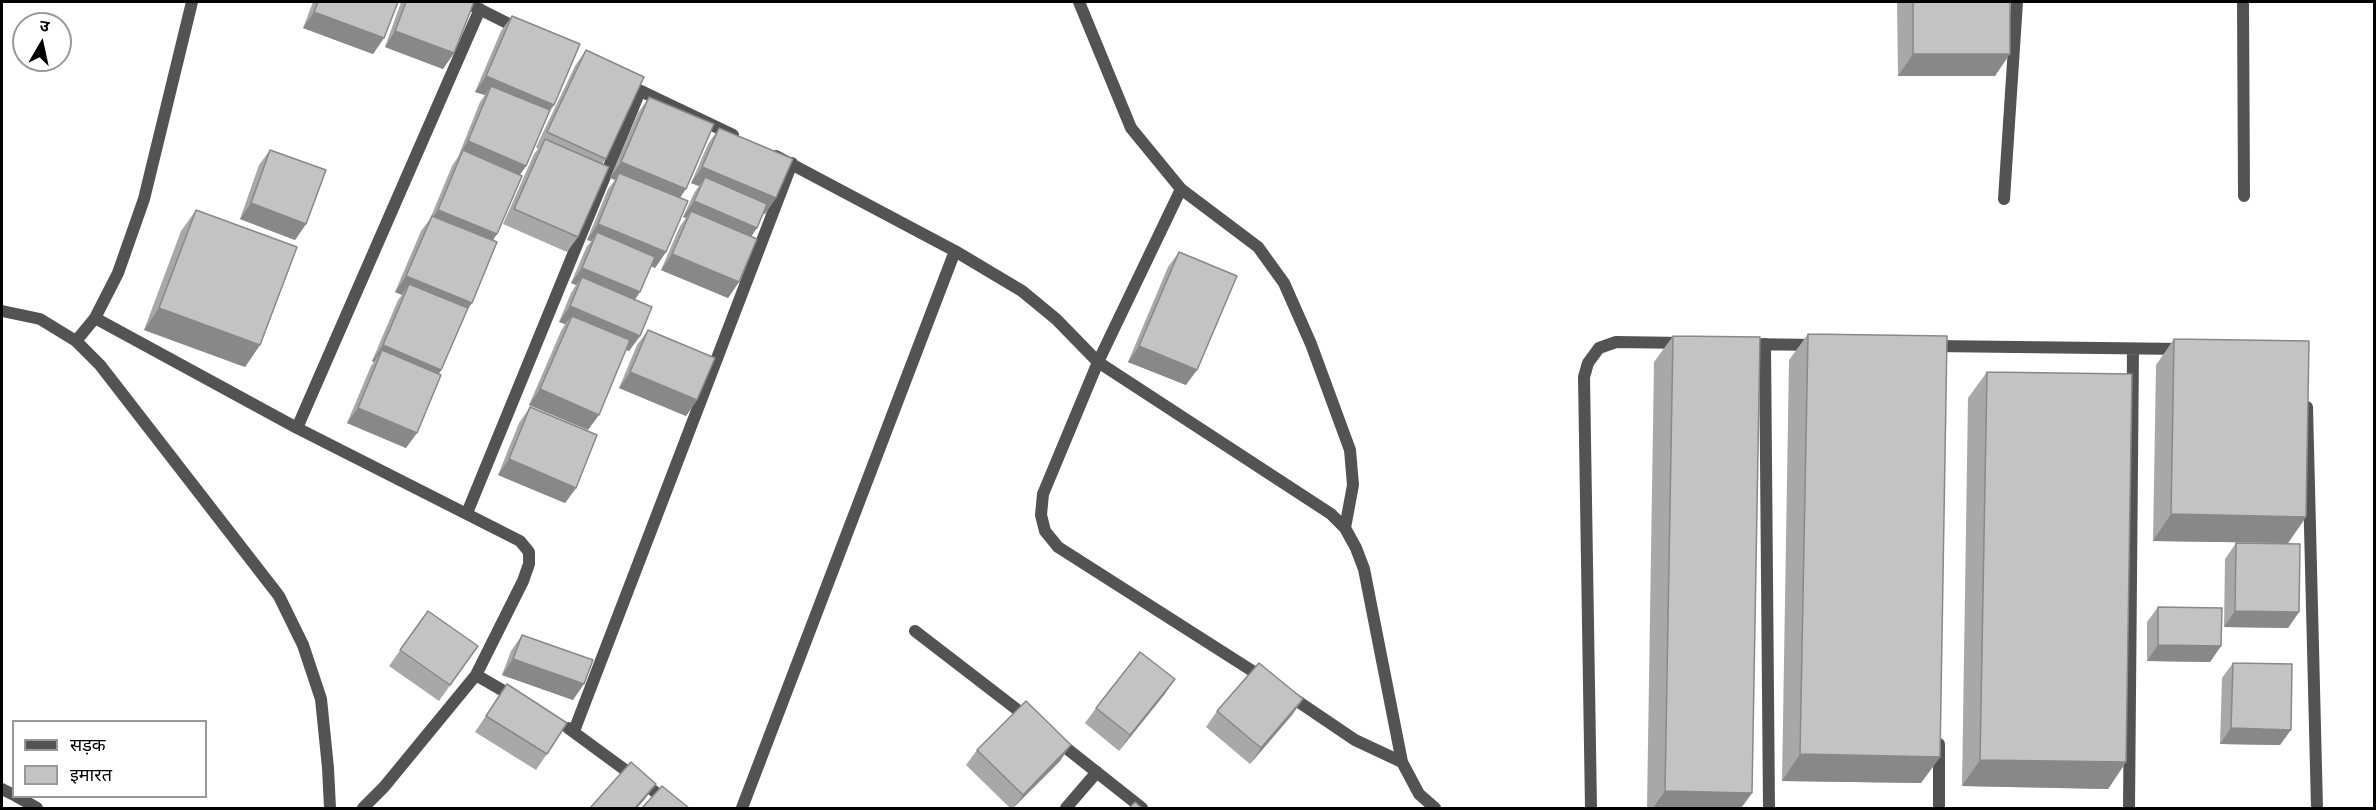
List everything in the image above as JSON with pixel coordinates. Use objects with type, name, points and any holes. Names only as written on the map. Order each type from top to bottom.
[{"type":"street","points":[[76,341],[95,318],[118,273],[144,199],[192,2]]},
{"type":"street","points":[[465,2],[530,34]]},
{"type":"street","points":[[1079,2],[1131,128],[1181,189],[1258,247],[1284,283],[1311,344],[1350,450],[1353,485],[1345,528]]},
{"type":"street","points":[[2004,199],[2017,2]]},
{"type":"street","points":[[2243,2],[2244,196]]},
{"type":"street","points":[[297,428],[480,9]]},
{"type":"street","points":[[610,76],[741,139]]},
{"type":"street","points":[[466,513],[640,91]]},
{"type":"street","points":[[762,149],[955,251],[1022,291],[1056,319],[1098,362],[1331,514],[1345,528],[1364,569],[1402,762],[1419,794],[1435,808]]},
{"type":"street","points":[[574,731],[792,164]]},
{"type":"street","points":[[1181,189],[1098,362],[1043,494],[1041,515],[1046,531],[1058,547],[1265,679],[1355,740],[1402,762]]},
{"type":"street","points":[[742,808],[955,251]]},
{"type":"street","points":[[2,311],[40,319],[76,341],[99,365],[279,596],[303,645],[321,699],[330,808]]},
{"type":"street","points":[[95,318],[297,428],[520,541],[529,552],[529,564],[524,582],[476,675],[384,787],[363,808]]},
{"type":"street","points":[[1591,808],[1584,377],[1588,363],[1599,348],[1616,342],[1696,343]]},
{"type":"street","points":[[1731,344],[1824,345]]},
{"type":"street","points":[[1765,344],[1769,808]]},
{"type":"street","points":[[1918,346],[1942,352],[2191,350]]},
{"type":"street","points":[[2129,808],[2133,349]]},
{"type":"street","points":[[2307,395],[2317,808]]},
{"type":"street","points":[[915,631],[1142,808]]},
{"type":"street","points":[[476,675],[525,703]]},
{"type":"street","points":[[554,720],[574,731],[678,808]]},
{"type":"street","points":[[1939,808],[1940,726]]},
{"type":"street","points":[[1066,808],[1097,772]]},
{"type":"street","points":[[19,798],[37,808]]},
{"type":"building","points":[[318,2],[398,2],[384,38],[314,12]]},
{"type":"building","points":[[406,2],[474,2],[454,53],[395,31]]},
{"type":"building","points":[[1913,2],[2010,2],[2010,54],[1913,54]]},
{"type":"building","points":[[512,16],[580,44],[554,105],[486,76]]},
{"type":"building","points":[[586,50],[644,77],[606,159],[547,132]]},
{"type":"building","points":[[491,86],[550,110],[526,166],[468,141]]},
{"type":"building","points":[[649,97],[714,124],[686,189],[621,162]]},
{"type":"building","points":[[719,128],[793,159],[776,198],[702,167]]},
{"type":"building","points":[[545,139],[609,167],[578,237],[514,209]]},
{"type":"building","points":[[270,150],[326,170],[306,224],[251,203]]},
{"type":"building","points":[[463,150],[522,176],[497,234],[438,210]]},
{"type":"building","points":[[619,173],[688,201],[666,252],[598,224]]},
{"type":"building","points":[[705,177],[767,204],[757,228],[694,201]]},
{"type":"building","points":[[196,210],[297,247],[260,345],[159,308]]},
{"type":"building","points":[[691,211],[757,239],[739,282],[672,254]]},
{"type":"building","points":[[432,216],[497,242],[472,303],[406,276]]},
{"type":"building","points":[[597,232],[655,257],[640,292],[582,268]]},
{"type":"building","points":[[1179,252],[1237,276],[1197,370],[1139,346]]},
{"type":"building","points":[[582,277],[652,307],[640,336],[570,306]]},
{"type":"building","points":[[409,284],[468,308],[441,370],[383,345]]},
{"type":"building","points":[[572,316],[630,340],[599,415],[540,389]]},
{"type":"building","points":[[648,330],[715,358],[697,400],[630,372]]},
{"type":"building","points":[[1808,334],[1947,336],[1940,757],[1800,754]]},
{"type":"building","points":[[1673,336],[1760,337],[1752,793],[1665,791]]},
{"type":"building","points":[[2174,339],[2309,341],[2306,517],[2171,514]]},
{"type":"building","points":[[382,350],[441,375],[417,433],[358,408]]},
{"type":"building","points":[[1987,372],[2132,374],[2126,762],[1980,760]]},
{"type":"building","points":[[530,407],[597,435],[576,488],[509,459]]},
{"type":"building","points":[[2236,543],[2300,544],[2299,612],[2235,611]]},
{"type":"building","points":[[2158,607],[2222,608],[2221,646],[2158,645]]},
{"type":"building","points":[[428,611],[478,646],[450,685],[400,650]]},
{"type":"building","points":[[522,635],[593,660],[584,684],[513,659]]},
{"type":"building","points":[[1140,652],[1175,679],[1130,735],[1096,708]]},
{"type":"building","points":[[1259,663],[1303,699],[1261,748],[1217,711]]},
{"type":"building","points":[[2233,663],[2292,664],[2291,730],[2231,728]]},
{"type":"building","points":[[507,684],[567,723],[547,754],[486,716]]},
{"type":"building","points":[[1026,701],[1071,745],[1023,795],[977,750]]},
{"type":"building","points":[[631,762],[656,784],[635,808],[590,808]]},
{"type":"building","points":[[662,786],[689,808],[642,808]]},
{"type":"building","points":[[1135,802],[1142,808],[1129,808]]}]
